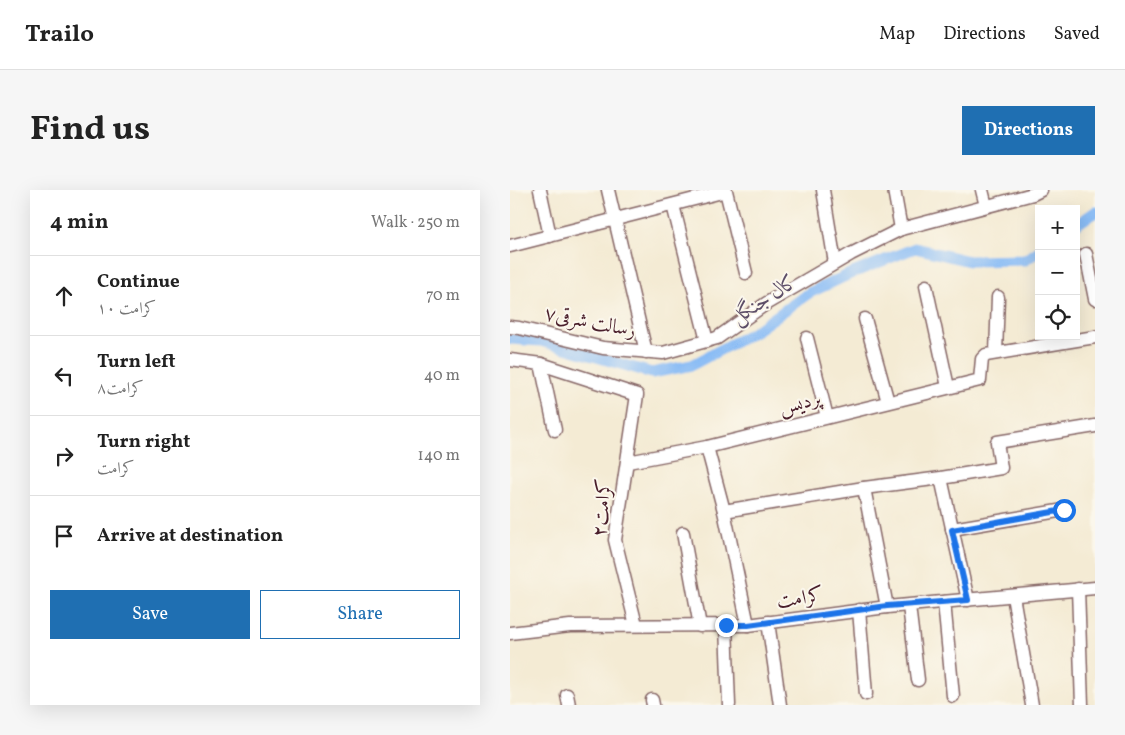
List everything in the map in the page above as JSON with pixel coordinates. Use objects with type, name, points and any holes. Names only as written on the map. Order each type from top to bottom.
[{"type":"street","points":[[540,190],[550,236]]},
{"type":"street","points":[[608,190],[646,352]]},
{"type":"street","points":[[823,190],[835,263]]},
{"type":"street","points":[[894,190],[901,229]]},
{"type":"street","points":[[982,190],[986,206]]},
{"type":"street","name":"رسالت شرقی۷","points":[[510,327],[603,348],[663,354],[717,338],[767,303],[835,263],[901,229],[1033,194],[1041,190]]},
{"type":"street","points":[[510,246],[726,191],[746,273]]},
{"type":"street","points":[[673,205],[707,341]]},
{"type":"street","points":[[1086,254],[1095,299]]},
{"type":"street","points":[[926,286],[948,387]]},
{"type":"street","points":[[998,297],[996,353],[1053,340]]},
{"type":"street","points":[[865,319],[888,402]]},
{"type":"street","points":[[807,338],[827,417]]},
{"type":"street","points":[[1080,339],[1095,338]]},
{"type":"street","name":"پردیس","points":[[628,462],[707,447],[980,380],[982,359],[986,355],[996,353]]},
{"type":"street","points":[[510,360],[541,364],[555,430]]},
{"type":"street","name":"کرامت۲","points":[[541,364],[637,395],[615,540],[636,625]]},
{"type":"street","points":[[724,511],[1001,468],[997,442],[1095,426]]},
{"type":"street","points":[[707,447],[724,511],[748,625]]},
{"type":"street","points":[[941,478],[968,600]]},
{"type":"street","points":[[864,488],[887,606]]},
{"type":"street","points":[[952,530],[1064,510]]},
{"type":"street","points":[[683,533],[700,626]]},
{"type":"street","name":"کرامت","points":[[510,633],[570,626],[748,625],[887,606],[909,606],[1095,588]]},
{"type":"street","points":[[1078,589],[1082,705]]},
{"type":"street","points":[[1013,596],[1032,705]]},
{"type":"street","points":[[944,602],[953,696]]},
{"type":"street","points":[[909,606],[918,680]]},
{"type":"street","points":[[859,610],[866,694]]},
{"type":"street","points":[[768,622],[780,705]]},
{"type":"street","points":[[726,625],[729,705]]},
{"type":"waterway","name":"کال جنگل","points":[[1080,222],[1095,212]]},
{"type":"waterway","name":"کال جنگل","points":[[510,339],[541,341],[652,373],[692,365],[754,332],[809,293],[915,248],[969,261],[1025,260],[1035,254]]},
{"type":"route","points":[[726,625],[748,625],[887,606],[909,606],[968,600],[952,530],[1064,510]]}]
